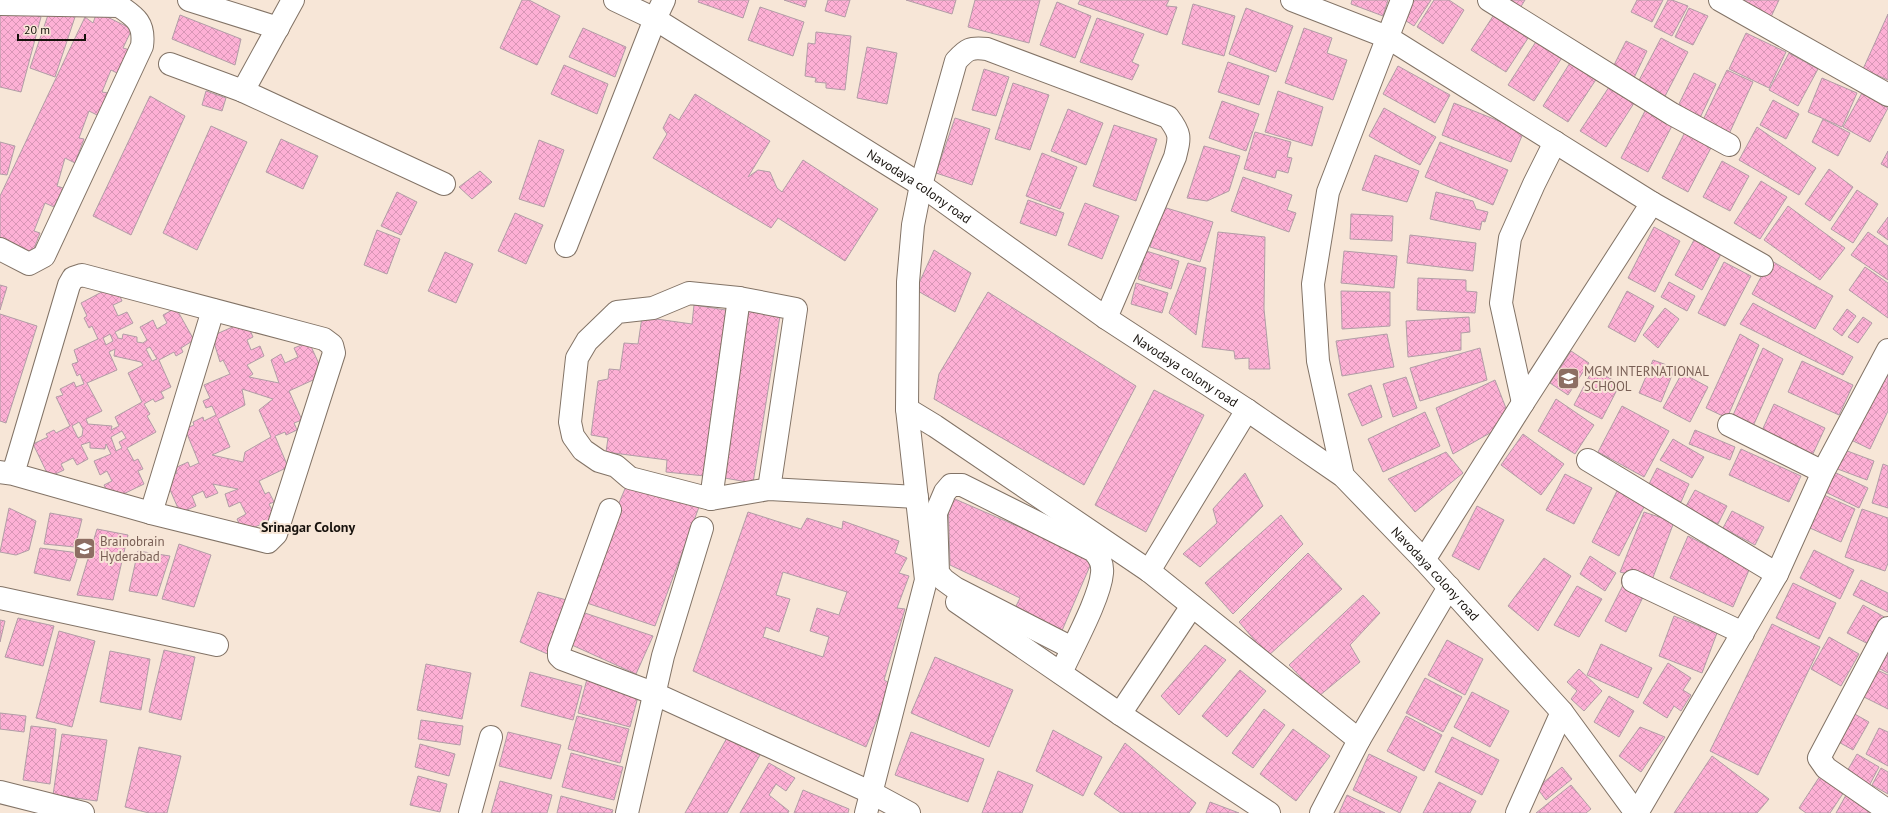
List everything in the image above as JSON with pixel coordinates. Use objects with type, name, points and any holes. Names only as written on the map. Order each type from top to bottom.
[{"type":"street","points":[[190,0],[278,28]]},
{"type":"street","points":[[243,91],[293,0]]},
{"type":"street","name":"Navodaya colony road","points":[[615,0],[660,9],[921,185],[1106,318],[1247,410],[1343,476],[1424,560],[1562,712],[1637,813]]},
{"type":"street","points":[[1292,0],[1387,37],[1652,203],[1762,265]]},
{"type":"street","points":[[1343,476],[1318,362],[1313,284],[1328,192],[1402,0]]},
{"type":"street","points":[[1490,0],[1672,114],[1729,145]]},
{"type":"street","points":[[1720,0],[1888,95]]},
{"type":"street","points":[[0,4],[119,6],[135,16],[144,35],[142,46],[44,256],[29,264],[0,249]]},
{"type":"street","points":[[566,246],[660,9]]},
{"type":"street","points":[[869,803],[926,580],[907,409],[908,282],[913,225],[921,185],[956,61],[966,50],[976,48],[987,49],[1168,117],[1178,130],[1179,142],[1175,157],[1106,318]]},
{"type":"street","points":[[170,64],[243,91],[444,184]]},
{"type":"street","points":[[1522,403],[1501,303],[1510,238],[1534,184],[1556,142]]},
{"type":"street","points":[[1424,560],[1522,403],[1652,203]]},
{"type":"street","points":[[82,276],[213,310],[324,339],[332,345],[334,353],[276,534],[268,542],[151,513],[7,473],[69,286],[73,278],[82,276]]},
{"type":"street","points":[[769,489],[796,309],[739,298],[688,293],[653,308],[617,312],[587,341],[577,358],[570,422],[573,436],[583,450],[599,460],[616,466],[630,478],[711,499],[769,489],[917,497]]},
{"type":"street","points":[[711,499],[739,298]]},
{"type":"street","points":[[151,513],[213,310]]},
{"type":"street","points":[[1637,813],[1777,574],[1823,472],[1888,350]]},
{"type":"street","points":[[907,409],[935,426],[1149,571],[1360,740]]},
{"type":"street","points":[[1149,571],[1247,410]]},
{"type":"street","points":[[1729,425],[1823,472]]},
{"type":"street","points":[[1588,460],[1777,574]]},
{"type":"street","points":[[1061,672],[1096,596],[1102,574],[1101,559],[1094,551],[962,485],[951,485],[945,492],[936,513],[938,573],[944,580],[955,588],[1072,648]]},
{"type":"street","points":[[610,510],[559,650],[559,656],[570,663],[653,694],[869,803],[909,813]]},
{"type":"street","points":[[627,813],[653,694],[702,528]]},
{"type":"street","points":[[926,580],[1120,714],[1270,813]]},
{"type":"street","points":[[1633,581],[1743,633]]},
{"type":"street","points":[[1321,813],[1360,740],[1449,587]]},
{"type":"street","points":[[0,598],[217,646]]},
{"type":"street","points":[[1120,714],[1192,606]]},
{"type":"street","points":[[1888,628],[1819,758],[1826,768],[1888,811]]},
{"type":"street","points":[[1517,813],[1562,712]]},
{"type":"street","points":[[470,813],[491,737]]},
{"type":"street","points":[[0,792],[83,813]]},
{"type":"building","points":[[522,0],[529,0],[560,16],[537,65],[500,48]]},
{"type":"building","points":[[699,0],[749,0],[743,18],[698,2]]},
{"type":"building","points":[[784,0],[807,0],[805,7]]},
{"type":"building","points":[[828,0],[850,0],[845,17],[825,11]]},
{"type":"building","points":[[906,0],[956,0],[952,14]]},
{"type":"building","points":[[975,0],[1040,0],[1029,43],[968,27]]},
{"type":"building","points":[[1080,0],[1169,0],[1166,6],[1177,7],[1167,35],[1078,4]]},
{"type":"building","points":[[1352,0],[1388,0],[1383,16],[1351,4]]},
{"type":"building","points":[[1411,0],[1431,0],[1414,26],[1400,17]]},
{"type":"building","points":[[1434,0],[1449,0],[1464,10],[1443,44],[1417,27]]},
{"type":"building","points":[[1498,0],[1525,0],[1517,13]]},
{"type":"building","points":[[1637,0],[1663,0],[1652,22],[1631,12]]},
{"type":"building","points":[[1668,0],[1688,6],[1672,36],[1654,27]]},
{"type":"building","points":[[1729,0],[1779,0],[1770,19]]},
{"type":"building","points":[[1057,2],[1091,16],[1075,58],[1040,45]]},
{"type":"building","points":[[1193,4],[1235,16],[1224,56],[1182,44]]},
{"type":"building","points":[[0,5],[41,17],[21,92],[0,87]]},
{"type":"building","points":[[760,7],[804,22],[793,56],[748,40]]},
{"type":"building","points":[[1246,8],[1293,26],[1276,72],[1229,54]]},
{"type":"building","points":[[1689,8],[1708,16],[1693,45],[1675,37]]},
{"type":"building","points":[[50,9],[75,17],[55,77],[30,68]]},
{"type":"building","points":[[1497,10],[1532,32],[1506,72],[1471,50]]},
{"type":"building","points":[[97,12],[132,29],[123,48],[130,50],[119,74],[111,70],[102,92],[108,93],[99,116],[89,111],[79,138],[84,139],[75,163],[65,158],[57,186],[63,188],[54,207],[45,203],[34,231],[40,233],[32,254],[0,237],[0,196],[85,17],[93,23]]},
{"type":"building","points":[[1888,14],[1888,80],[1863,69]]},
{"type":"building","points":[[180,15],[241,39],[235,65],[172,39]]},
{"type":"building","points":[[1097,18],[1144,34],[1132,62],[1139,65],[1132,80],[1080,62]]},
{"type":"building","points":[[583,28],[626,47],[615,77],[569,57]]},
{"type":"building","points":[[1304,28],[1332,38],[1327,53],[1347,60],[1333,100],[1285,83]]},
{"type":"building","points":[[816,32],[851,36],[845,90],[826,88],[826,83],[815,82],[816,78],[805,76],[808,43],[815,44]]},
{"type":"building","points":[[1746,33],[1786,52],[1769,88],[1729,69]]},
{"type":"building","points":[[1539,37],[1565,53],[1534,101],[1508,85]]},
{"type":"building","points":[[1661,38],[1688,52],[1662,102],[1635,88]]},
{"type":"building","points":[[1626,41],[1647,51],[1631,84],[1610,73]]},
{"type":"building","points":[[867,47],[897,53],[887,104],[857,98]]},
{"type":"building","points":[[1789,53],[1818,69],[1798,106],[1769,90]]},
{"type":"building","points":[[1573,58],[1599,75],[1568,122],[1543,106]]},
{"type":"building","points":[[1228,62],[1269,76],[1259,105],[1218,92]]},
{"type":"building","points":[[564,65],[608,84],[597,114],[551,94]]},
{"type":"building","points":[[1398,66],[1450,95],[1435,123],[1383,94]]},
{"type":"building","points":[[984,69],[1009,77],[996,116],[972,110]]},
{"type":"building","points":[[1727,70],[1753,82],[1729,134],[1702,122]]},
{"type":"building","points":[[1694,73],[1716,84],[1699,120],[1677,108]]},
{"type":"building","points":[[1822,78],[1857,93],[1842,127],[1808,112]]},
{"type":"building","points":[[1013,83],[1049,95],[1030,150],[995,139]]},
{"type":"building","points":[[1611,84],[1636,100],[1606,147],[1580,131]]},
{"type":"building","points":[[206,91],[226,98],[222,111],[202,105]]},
{"type":"building","points":[[1278,91],[1323,107],[1312,146],[1265,132]]},
{"type":"building","points":[[1862,93],[1888,108],[1870,142],[1843,127]]},
{"type":"building","points":[[695,94],[770,141],[748,177],[758,170],[770,172],[777,188],[782,192],[803,160],[878,209],[845,261],[778,218],[771,228],[653,158],[667,134],[663,128],[670,114],[679,120]]},
{"type":"building","points":[[150,96],[185,116],[131,235],[93,216]]},
{"type":"building","points":[[1773,100],[1799,114],[1786,139],[1760,125]]},
{"type":"building","points":[[1222,101],[1259,114],[1246,151],[1209,138]]},
{"type":"building","points":[[1454,103],[1524,131],[1511,162],[1442,135]]},
{"type":"building","points":[[1647,107],[1674,122],[1648,172],[1621,158]]},
{"type":"building","points":[[1384,108],[1436,137],[1420,165],[1369,136]]},
{"type":"building","points":[[1068,109],[1103,123],[1086,165],[1051,151]]},
{"type":"building","points":[[955,118],[990,129],[972,185],[936,173]]},
{"type":"building","points":[[1823,119],[1850,133],[1838,156],[1812,142]]},
{"type":"building","points":[[1114,125],[1157,139],[1136,201],[1093,186]]},
{"type":"building","points":[[211,126],[247,142],[197,250],[163,233]]},
{"type":"building","points":[[1757,127],[1816,168],[1799,195],[1739,160]]},
{"type":"building","points":[[1687,128],[1714,142],[1688,192],[1662,178]]},
{"type":"building","points":[[1255,132],[1291,142],[1287,157],[1292,158],[1288,173],[1277,170],[1275,178],[1244,169]]},
{"type":"building","points":[[281,139],[318,156],[303,189],[266,172]]},
{"type":"building","points":[[539,140],[564,150],[544,207],[519,199]]},
{"type":"building","points":[[0,142],[15,146],[7,175],[0,174]]},
{"type":"building","points":[[1440,142],[1508,170],[1493,205],[1425,177]]},
{"type":"building","points":[[1204,146],[1240,156],[1229,191],[1207,201],[1187,198]]},
{"type":"building","points":[[1888,151],[1888,168],[1881,164]]},
{"type":"building","points":[[1042,153],[1077,167],[1060,209],[1026,196]]},
{"type":"building","points":[[1375,155],[1419,171],[1407,202],[1362,190]]},
{"type":"building","points":[[1722,161],[1749,176],[1730,211],[1703,197]]},
{"type":"building","points":[[1829,169],[1853,187],[1830,221],[1805,204]]},
{"type":"building","points":[[480,171],[492,182],[472,199],[459,187]]},
{"type":"building","points":[[1243,177],[1292,195],[1287,210],[1296,213],[1289,232],[1231,211]]},
{"type":"building","points":[[1761,181],[1787,197],[1760,239],[1734,223]]},
{"type":"building","points":[[1857,190],[1878,204],[1853,243],[1831,229]]},
{"type":"building","points":[[397,192],[417,202],[401,235],[381,226]]},
{"type":"building","points":[[1436,192],[1473,201],[1476,209],[1488,212],[1485,222],[1482,221],[1480,230],[1430,219]]},
{"type":"building","points":[[1028,200],[1064,213],[1056,236],[1020,223]]},
{"type":"building","points":[[1085,203],[1119,216],[1102,259],[1068,245]]},
{"type":"building","points":[[1788,206],[1845,248],[1820,280],[1764,240]]},
{"type":"building","points":[[1163,207],[1213,222],[1200,262],[1150,247]]},
{"type":"building","points":[[515,213],[543,225],[526,264],[498,251]]},
{"type":"building","points":[[1351,214],[1393,216],[1392,241],[1350,239]]},
{"type":"building","points":[[1888,217],[1888,240],[1877,232]]},
{"type":"building","points":[[1654,227],[1680,241],[1655,292],[1628,278]]},
{"type":"building","points":[[377,230],[400,239],[387,274],[364,265]]},
{"type":"building","points":[[1218,232],[1265,237],[1264,309],[1270,369],[1249,369],[1249,358],[1235,359],[1234,351],[1202,347]]},
{"type":"building","points":[[1868,232],[1888,246],[1888,280],[1851,255]]},
{"type":"building","points":[[1410,235],[1476,243],[1473,271],[1407,263]]},
{"type":"building","points":[[1694,240],[1721,254],[1702,290],[1675,275]]},
{"type":"building","points":[[934,250],[971,273],[955,312],[916,290]]},
{"type":"building","points":[[1146,251],[1179,261],[1171,289],[1138,279]]},
{"type":"building","points":[[1344,251],[1397,256],[1394,288],[1341,283]]},
{"type":"building","points":[[445,252],[473,264],[456,303],[428,291]]},
{"type":"building","points":[[1770,260],[1833,296],[1815,329],[1752,294]]},
{"type":"building","points":[[1724,262],[1751,276],[1725,326],[1698,313]]},
{"type":"building","points":[[1188,263],[1206,268],[1196,335],[1169,313]]},
{"type":"building","points":[[1865,267],[1888,283],[1888,318],[1849,290]]},
{"type":"building","points":[[1418,278],[1466,280],[1466,291],[1477,292],[1475,313],[1417,310]]},
{"type":"building","points":[[1669,282],[1695,296],[1687,311],[1661,297]]},
{"type":"building","points":[[1136,283],[1168,293],[1162,313],[1131,304]]},
{"type":"building","points":[[0,285],[7,287],[0,310]]},
{"type":"building","points":[[115,285],[122,301],[113,305],[118,316],[127,312],[133,323],[115,332],[118,338],[122,339],[123,334],[137,337],[137,342],[143,343],[147,340],[140,327],[153,320],[157,329],[167,323],[163,315],[176,308],[194,340],[181,348],[183,352],[176,356],[174,352],[159,360],[171,387],[161,392],[164,398],[155,402],[153,399],[144,404],[150,414],[147,416],[156,432],[127,448],[134,461],[138,459],[143,469],[138,471],[144,484],[111,500],[104,485],[112,481],[107,471],[100,475],[94,461],[111,454],[106,444],[105,449],[90,448],[90,442],[81,445],[88,459],[77,465],[73,458],[61,464],[64,470],[49,477],[33,444],[48,437],[46,434],[54,430],[56,433],[70,426],[56,397],[63,395],[60,389],[74,382],[76,387],[84,384],[80,374],[77,376],[72,364],[78,362],[74,350],[98,339],[92,326],[89,328],[84,318],[87,316],[81,303]],"holes":[[[110,334],[113,341],[106,345],[103,338]],[[150,347],[157,359],[152,361],[146,349]],[[115,349],[114,356],[141,362],[143,365],[128,373],[142,402],[115,417],[119,426],[111,430],[112,426],[88,424],[86,419],[102,411],[87,383],[117,370],[109,352]],[[79,422],[83,429],[82,436],[78,438],[72,426]],[[122,431],[126,438],[119,442],[122,448],[116,451],[111,437]]]},
{"type":"building","points":[[1341,291],[1390,292],[1390,326],[1342,329]]},
{"type":"building","points":[[1627,291],[1654,306],[1635,342],[1608,327]]},
{"type":"building","points":[[988,292],[1136,386],[1084,485],[934,399],[939,374]]},
{"type":"building","points":[[1753,303],[1853,357],[1843,375],[1740,324]]},
{"type":"building","points":[[694,305],[732,311],[705,476],[666,472],[667,460],[606,452],[608,438],[591,435],[598,381],[608,379],[609,369],[620,370],[624,343],[638,344],[642,317],[692,324]]},
{"type":"building","points":[[1665,308],[1679,319],[1658,348],[1643,335]]},
{"type":"building","points":[[1847,309],[1856,316],[1842,336],[1833,329]]},
{"type":"building","points":[[744,310],[780,316],[753,483],[719,477]]},
{"type":"building","points":[[0,314],[37,326],[6,423],[0,421]]},
{"type":"building","points":[[1469,317],[1470,332],[1461,333],[1461,350],[1408,357],[1406,321]]},
{"type":"building","points":[[1863,317],[1872,323],[1858,343],[1848,337]]},
{"type":"building","points":[[246,321],[253,337],[247,340],[251,350],[260,346],[264,356],[247,365],[253,374],[249,377],[279,383],[271,360],[281,354],[285,363],[298,357],[294,348],[309,342],[324,375],[289,391],[302,420],[294,423],[297,430],[286,435],[285,432],[275,436],[288,467],[259,481],[265,494],[269,492],[274,502],[269,504],[276,518],[243,532],[237,519],[246,514],[240,502],[229,507],[225,494],[238,489],[213,484],[218,493],[206,498],[203,491],[192,496],[196,506],[180,513],[165,478],[177,473],[175,468],[188,462],[190,467],[199,463],[185,429],[194,425],[193,422],[203,417],[204,421],[216,415],[212,406],[206,408],[203,401],[210,398],[204,385],[230,374],[223,360],[220,362],[212,336]],"holes":[[[242,389],[273,399],[259,410],[271,437],[245,452],[243,462],[212,455],[230,447],[218,419],[245,405]]]},
{"type":"building","points":[[1387,334],[1394,367],[1342,376],[1336,341]]},
{"type":"building","points":[[1740,334],[1759,345],[1727,418],[1706,408]]},
{"type":"building","points":[[1480,348],[1487,380],[1420,401],[1410,368]]},
{"type":"building","points":[[1763,348],[1783,359],[1750,433],[1730,422]]},
{"type":"building","points":[[1571,351],[1589,363],[1568,395],[1550,383]]},
{"type":"building","points":[[1653,360],[1675,368],[1661,402],[1639,393]]},
{"type":"building","points":[[1802,361],[1853,385],[1839,415],[1788,392]]},
{"type":"building","points":[[1593,369],[1620,384],[1602,419],[1574,405]]},
{"type":"building","points":[[1880,371],[1888,374],[1888,411],[1870,449],[1849,439]]},
{"type":"building","points":[[1682,373],[1708,387],[1690,422],[1663,408]]},
{"type":"building","points":[[1406,377],[1417,408],[1393,417],[1383,384]]},
{"type":"building","points":[[1495,380],[1511,421],[1453,454],[1436,408]]},
{"type":"building","points":[[1371,385],[1382,417],[1362,426],[1348,394]]},
{"type":"building","points":[[1154,390],[1204,415],[1146,532],[1095,505]]},
{"type":"building","points":[[1556,399],[1594,425],[1575,454],[1538,431]]},
{"type":"building","points":[[1774,404],[1825,428],[1811,458],[1760,435]]},
{"type":"building","points":[[1622,406],[1669,431],[1644,477],[1598,452]]},
{"type":"building","points":[[1425,412],[1440,446],[1383,472],[1368,439]]},
{"type":"building","points":[[1695,430],[1735,447],[1730,460],[1689,444]]},
{"type":"building","points":[[1523,434],[1564,464],[1541,495],[1501,465]]},
{"type":"building","points":[[1673,439],[1704,457],[1692,478],[1660,460]]},
{"type":"building","points":[[1741,449],[1801,476],[1789,502],[1729,475]]},
{"type":"building","points":[[1842,449],[1874,461],[1867,480],[1835,468]]},
{"type":"building","points":[[1446,452],[1463,473],[1415,512],[1388,479]]},
{"type":"building","points":[[1883,464],[1888,466],[1888,508],[1872,503]]},
{"type":"building","points":[[1657,468],[1689,484],[1681,502],[1648,486]]},
{"type":"building","points":[[1832,471],[1868,488],[1859,508],[1823,491]]},
{"type":"building","points":[[1245,473],[1263,506],[1200,567],[1183,554],[1217,523],[1213,509]]},
{"type":"building","points":[[1565,474],[1592,488],[1574,524],[1546,510]]},
{"type":"building","points":[[627,484],[699,507],[655,626],[578,600]]},
{"type":"building","points":[[1695,490],[1727,506],[1718,524],[1685,508]]},
{"type":"building","points":[[1617,491],[1645,505],[1619,556],[1592,542]]},
{"type":"building","points":[[1824,495],[1855,509],[1841,542],[1810,528]]},
{"type":"building","points":[[948,496],[1093,559],[1061,633],[1013,612],[1020,598],[950,565]]},
{"type":"building","points":[[1477,506],[1504,520],[1479,570],[1452,556]]},
{"type":"building","points":[[9,508],[36,521],[29,550],[16,555],[0,552]]},
{"type":"building","points":[[1862,509],[1888,518],[1888,563],[1885,571],[1845,557]]},
{"type":"building","points":[[1732,511],[1764,527],[1755,545],[1723,528]]},
{"type":"building","points":[[748,512],[801,529],[807,518],[842,529],[843,521],[899,541],[895,553],[907,558],[899,573],[909,576],[897,608],[905,609],[884,680],[891,684],[866,747],[693,671]],"holes":[[[783,572],[847,592],[839,615],[817,608],[810,631],[829,637],[823,657],[763,637],[766,627],[779,632],[790,599],[776,595]]]},
{"type":"building","points":[[1644,512],[1674,522],[1652,580],[1620,572]]},
{"type":"building","points":[[50,513],[82,519],[75,547],[44,544]]},
{"type":"building","points":[[1281,515],[1303,544],[1233,614],[1205,583]]},
{"type":"building","points":[[97,529],[128,535],[113,600],[77,595]]},
{"type":"building","points":[[1688,536],[1750,568],[1733,607],[1670,578]]},
{"type":"building","points":[[179,544],[211,555],[194,607],[162,599]]},
{"type":"building","points":[[40,548],[79,553],[70,581],[34,573]]},
{"type":"building","points":[[1814,550],[1854,570],[1840,599],[1800,578]]},
{"type":"building","points":[[138,551],[170,556],[157,596],[129,591]]},
{"type":"building","points":[[1308,553],[1342,589],[1268,656],[1239,622]]},
{"type":"building","points":[[1590,556],[1616,573],[1605,591],[1580,574]]},
{"type":"building","points":[[1544,558],[1571,576],[1538,631],[1508,606]]},
{"type":"building","points":[[1861,580],[1888,593],[1888,612],[1853,595]]},
{"type":"building","points":[[1624,583],[1645,593],[1626,632],[1605,621]]},
{"type":"building","points":[[1793,583],[1836,603],[1819,639],[1776,618]]},
{"type":"building","points":[[1577,586],[1602,599],[1579,637],[1554,625]]},
{"type":"building","points":[[538,592],[570,601],[552,656],[520,642]]},
{"type":"building","points":[[1363,595],[1380,613],[1350,645],[1360,662],[1319,696],[1289,665]]},
{"type":"building","points":[[1863,605],[1888,619],[1874,647],[1847,633]]},
{"type":"building","points":[[576,610],[653,636],[636,674],[563,641]]},
{"type":"building","points":[[1674,616],[1717,633],[1702,673],[1659,656]]},
{"type":"building","points":[[18,618],[54,626],[43,666],[5,657]]},
{"type":"building","points":[[0,620],[5,621],[0,642]]},
{"type":"building","points":[[1772,624],[1820,647],[1758,775],[1710,751]]},
{"type":"building","points":[[59,631],[95,641],[72,727],[36,718]]},
{"type":"building","points":[[1829,637],[1859,654],[1841,686],[1811,669]]},
{"type":"building","points":[[1447,640],[1483,659],[1465,695],[1428,675]]},
{"type":"building","points":[[1888,640],[1888,673],[1874,666]]},
{"type":"building","points":[[1601,644],[1652,668],[1638,698],[1587,675]]},
{"type":"building","points":[[1205,645],[1226,660],[1179,715],[1161,696]]},
{"type":"building","points":[[164,650],[195,657],[181,720],[149,712]]},
{"type":"building","points":[[110,651],[150,659],[141,710],[100,702]]},
{"type":"building","points":[[935,657],[1013,690],[989,747],[911,713]]},
{"type":"building","points":[[1668,663],[1691,678],[1683,690],[1691,695],[1681,711],[1674,706],[1667,718],[1643,703]]},
{"type":"building","points":[[426,664],[471,673],[462,719],[417,710]]},
{"type":"building","points":[[1579,669],[1602,691],[1584,711],[1571,699],[1577,691],[1567,682]]},
{"type":"building","points":[[1875,669],[1888,675],[1888,709],[1862,696]]},
{"type":"building","points":[[1240,670],[1266,691],[1227,737],[1202,716]]},
{"type":"building","points":[[530,672],[582,686],[573,720],[521,706]]},
{"type":"building","points":[[1425,678],[1462,697],[1443,732],[1406,713]]},
{"type":"building","points":[[587,679],[639,693],[630,727],[578,713]]},
{"type":"building","points":[[1472,692],[1509,711],[1490,747],[1454,727]]},
{"type":"building","points":[[1609,696],[1634,711],[1619,737],[1594,722]]},
{"type":"building","points":[[1264,709],[1285,725],[1253,768],[1232,753]]},
{"type":"building","points":[[1851,712],[1869,722],[1853,750],[1835,740]]},
{"type":"building","points":[[0,713],[26,716],[24,732],[0,729]]},
{"type":"building","points":[[577,716],[629,729],[620,763],[568,749]]},
{"type":"building","points":[[1406,716],[1442,735],[1424,771],[1387,751]]},
{"type":"building","points":[[421,720],[463,726],[460,745],[418,739]]},
{"type":"building","points":[[31,726],[56,729],[50,784],[23,780]]},
{"type":"building","points":[[1640,727],[1665,737],[1641,772],[1619,756]]},
{"type":"building","points":[[1879,728],[1888,732],[1888,766],[1866,754]]},
{"type":"building","points":[[1293,729],[1330,756],[1296,801],[1260,774]]},
{"type":"building","points":[[1053,730],[1102,757],[1083,796],[1036,771]]},
{"type":"building","points":[[508,732],[561,745],[551,779],[499,766]]},
{"type":"building","points":[[911,732],[984,759],[968,802],[895,775]]},
{"type":"building","points":[[62,734],[107,740],[97,801],[53,795]]},
{"type":"building","points":[[728,736],[760,755],[727,813],[685,813]]},
{"type":"building","points":[[1452,737],[1499,760],[1482,795],[1435,772]]},
{"type":"building","points":[[1125,743],[1196,803],[1189,813],[1121,813],[1094,794]]},
{"type":"building","points":[[420,744],[455,754],[449,776],[415,767]]},
{"type":"building","points":[[139,747],[181,756],[167,813],[149,813],[125,807]]},
{"type":"building","points":[[571,753],[623,767],[614,800],[562,787]]},
{"type":"building","points":[[1369,754],[1417,777],[1400,813],[1353,790]]},
{"type":"building","points":[[1857,754],[1879,767],[1869,786],[1846,773]]},
{"type":"building","points":[[1712,756],[1769,799],[1757,813],[1674,813]]},
{"type":"building","points":[[769,763],[795,778],[786,791],[776,784],[769,795],[789,811],[788,813],[740,813]]},
{"type":"building","points":[[1562,767],[1572,779],[1546,800],[1537,788]]},
{"type":"building","points":[[1881,768],[1888,772],[1888,794],[1872,785]]},
{"type":"building","points":[[998,771],[1033,785],[1022,813],[982,813]]},
{"type":"building","points":[[418,776],[447,784],[440,812],[410,805]]},
{"type":"building","points":[[1820,776],[1844,792],[1830,813],[1806,813],[1799,808]]},
{"type":"building","points":[[500,781],[552,795],[547,813],[491,813]]},
{"type":"building","points":[[1439,782],[1476,801],[1470,813],[1423,813]]},
{"type":"building","points":[[1571,785],[1591,809],[1586,813],[1536,813]]},
{"type":"building","points":[[803,790],[849,809],[848,813],[794,813]]},
{"type":"building","points":[[1347,795],[1385,813],[1339,813]]},
{"type":"building","points":[[1846,795],[1872,813],[1836,813]]},
{"type":"building","points":[[561,796],[613,810],[612,813],[557,813]]},
{"type":"building","points":[[1210,802],[1239,813],[1206,813]]},
{"type":"place","name":"MGM INTERNATIONAL SCHOOL","points":[[1568,378]]},
{"type":"place","name":"Brainobrain Hyderabad","points":[[85,548]]},
{"type":"district","name":"Srinagar Colony","points":[[308,527]]}]
